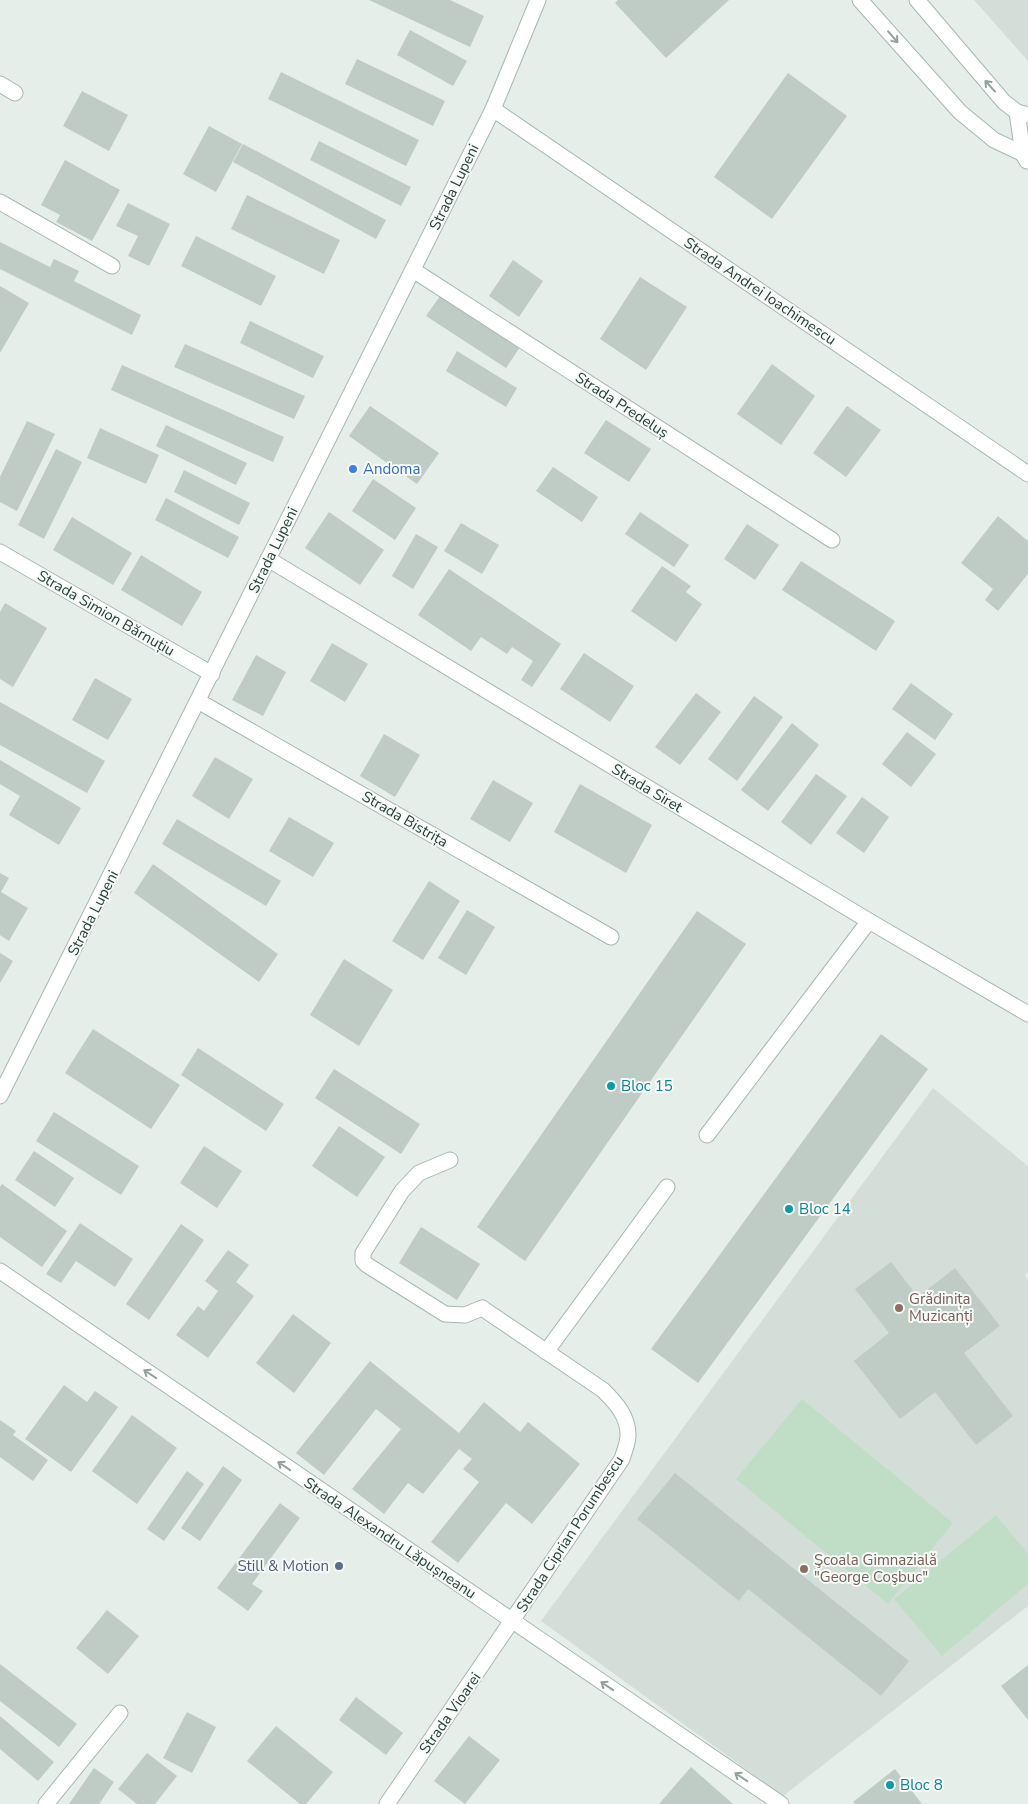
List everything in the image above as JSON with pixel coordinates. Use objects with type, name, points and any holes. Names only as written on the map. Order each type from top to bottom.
[{"type":"street","name":"Strada Lupeni","points":[[0,1096],[493,109],[538,0]]},
{"type":"street","points":[[860,0],[960,112],[994,140],[1026,157]]},
{"type":"street","points":[[917,0],[1004,102],[1023,113],[1026,157]]},
{"type":"street","points":[[0,84],[15,94]]},
{"type":"street","name":"Strada Andrei Ioachimescu","points":[[493,109],[1028,474]]},
{"type":"street","points":[[0,202],[112,266]]},
{"type":"street","name":"Strada Predeluș","points":[[413,270],[832,540]]},
{"type":"street","name":"Strada Simion Bărnuțiu","points":[[0,552],[212,674]]},
{"type":"street","name":"Strada Siret","points":[[268,560],[869,921],[1028,1014]]},
{"type":"street","name":"Strada Bistrița","points":[[198,701],[611,937]]},
{"type":"street","points":[[707,1135],[869,921]]},
{"type":"street","name":"Strada Ciprian Porumbescu","points":[[450,1160],[419,1173],[402,1191],[363,1253],[363,1261],[445,1314],[465,1315],[482,1308],[603,1390],[617,1404],[624,1418],[628,1435],[622,1459],[513,1622]]},
{"type":"street","points":[[546,1352],[667,1187]]},
{"type":"street","name":"Strada Alexandru Lăpușneanu","points":[[0,1271],[782,1804]]},
{"type":"street","name":"Strada Vioarei","points":[[387,1804],[513,1622]]},
{"type":"street","points":[[46,1804],[120,1712]]},
{"type":"shaded area","points":[[974,0],[1028,0],[1028,61]]},
{"type":"shaded area","name":"Şcoala Gimnazială \"George Coşbuc\"","points":[[933,1088],[1028,1166],[1028,1272],[1025,1275],[1028,1280],[1028,1606],[783,1796],[541,1621]]},
{"type":"green space","points":[[802,1399],[953,1523],[888,1604],[736,1479]]},
{"type":"green space","points":[[996,1515],[1028,1554],[1028,1584],[942,1656],[894,1599]]},
{"type":"building","points":[[369,0],[450,0],[484,16],[470,47]]},
{"type":"building","points":[[618,0],[729,0],[666,58],[615,3]]},
{"type":"building","points":[[410,30],[467,61],[453,86],[397,55]]},
{"type":"building","points":[[357,59],[445,101],[433,126],[345,84]]},
{"type":"building","points":[[281,72],[419,140],[406,166],[268,99]]},
{"type":"building","points":[[788,73],[847,116],[772,219],[714,177]]},
{"type":"building","points":[[82,91],[128,115],[109,151],[63,126]]},
{"type":"building","points":[[209,126],[242,144],[216,192],[183,174]]},
{"type":"building","points":[[319,141],[411,187],[401,206],[310,160]]},
{"type":"building","points":[[243,144],[386,220],[376,239],[233,162]]},
{"type":"building","points":[[65,160],[120,190],[92,241],[56,222],[60,215],[41,205]]},
{"type":"building","points":[[247,195],[340,240],[324,274],[231,229]]},
{"type":"building","points":[[128,203],[170,224],[149,266],[128,256],[138,236],[116,226]]},
{"type":"building","points":[[196,236],[276,276],[261,306],[181,266]]},
{"type":"building","points":[[0,242],[50,267],[54,259],[79,271],[74,281],[141,315],[132,335],[0,269]]},
{"type":"building","points":[[513,260],[543,281],[519,317],[489,296]]},
{"type":"building","points":[[640,277],[687,307],[646,370],[600,339]]},
{"type":"building","points":[[0,286],[29,303],[0,353]]},
{"type":"building","points":[[440,296],[520,347],[506,368],[426,316]]},
{"type":"building","points":[[250,321],[324,356],[313,378],[240,343]]},
{"type":"building","points":[[185,344],[305,396],[294,419],[174,367]]},
{"type":"building","points":[[457,351],[517,388],[506,407],[446,371]]},
{"type":"building","points":[[772,364],[815,396],[781,445],[737,414]]},
{"type":"building","points":[[122,365],[284,437],[273,462],[111,390]]},
{"type":"building","points":[[370,406],[439,453],[417,484],[349,436]]},
{"type":"building","points":[[847,406],[881,430],[846,477],[813,453]]},
{"type":"building","points":[[606,420],[651,449],[629,482],[584,453]]},
{"type":"building","points":[[27,421],[55,434],[17,511],[0,502],[0,477]]},
{"type":"building","points":[[166,425],[247,463],[236,485],[156,446]]},
{"type":"building","points":[[100,428],[159,455],[146,484],[87,458]]},
{"type":"building","points":[[56,449],[82,462],[44,539],[18,525]]},
{"type":"building","points":[[553,467],[598,497],[582,522],[536,491]]},
{"type":"building","points":[[184,470],[250,503],[239,525],[174,492]]},
{"type":"building","points":[[373,479],[416,508],[395,540],[352,511]]},
{"type":"building","points":[[166,498],[239,537],[228,558],[155,520]]},
{"type":"building","points":[[329,512],[384,550],[360,585],[305,548]]},
{"type":"building","points":[[640,512],[689,545],[674,567],[625,534]]},
{"type":"building","points":[[998,516],[1028,541],[1028,574],[998,611],[985,600],[993,589],[961,563]]},
{"type":"building","points":[[72,517],[132,553],[113,585],[53,550]]},
{"type":"building","points":[[461,523],[499,545],[482,574],[444,551]]},
{"type":"building","points":[[747,524],[779,545],[755,580],[724,559]]},
{"type":"building","points":[[416,534],[438,547],[413,589],[392,576]]},
{"type":"building","points":[[141,555],[202,592],[182,626],[121,590]]},
{"type":"building","points":[[801,561],[895,621],[876,651],[782,590]]},
{"type":"building","points":[[662,566],[691,586],[686,592],[702,604],[676,642],[631,611]]},
{"type":"building","points":[[449,569],[561,644],[532,687],[521,680],[533,661],[512,647],[507,654],[481,637],[471,651],[418,615]]},
{"type":"building","points":[[5,603],[47,628],[13,687],[0,679],[0,612]]},
{"type":"building","points":[[332,643],[368,664],[345,702],[310,681]]},
{"type":"building","points":[[584,653],[634,686],[610,722],[560,689]]},
{"type":"building","points":[[256,655],[286,672],[263,716],[232,700]]},
{"type":"building","points":[[95,678],[132,699],[108,740],[72,720]]},
{"type":"building","points":[[911,683],[953,714],[935,740],[892,709]]},
{"type":"building","points":[[696,693],[721,712],[680,765],[655,747]]},
{"type":"building","points":[[754,696],[783,717],[737,781],[708,759]]},
{"type":"building","points":[[0,702],[105,761],[87,793],[0,745]]},
{"type":"building","points":[[792,723],[819,745],[768,811],[741,790]]},
{"type":"building","points":[[907,732],[936,754],[911,787],[882,764]]},
{"type":"building","points":[[384,734],[420,755],[395,797],[360,776]]},
{"type":"building","points":[[215,757],[253,779],[229,819],[192,796]]},
{"type":"building","points":[[0,760],[81,808],[59,845],[9,815],[20,796],[0,784]]},
{"type":"building","points":[[816,774],[847,796],[811,845],[781,822]]},
{"type":"building","points":[[493,780],[533,803],[510,842],[470,819]]},
{"type":"building","points":[[580,784],[652,825],[626,873],[554,832]]},
{"type":"building","points":[[862,797],[889,817],[864,853],[836,833]]},
{"type":"building","points":[[289,817],[334,843],[313,877],[269,851]]},
{"type":"building","points":[[177,819],[281,881],[266,906],[162,844]]},
{"type":"building","points":[[153,864],[278,954],[259,982],[134,893]]},
{"type":"building","points":[[0,873],[9,878],[1,892],[28,908],[9,941],[0,935]]},
{"type":"building","points":[[429,881],[460,901],[423,960],[392,941]]},
{"type":"building","points":[[467,910],[495,927],[466,975],[438,958]]},
{"type":"building","name":"Bloc 15","points":[[697,911],[746,944],[525,1261],[477,1227]]},
{"type":"building","points":[[0,953],[13,961],[0,983]]},
{"type":"building","points":[[344,959],[393,990],[359,1046],[310,1015]]},
{"type":"building","points":[[93,1029],[180,1085],[151,1129],[65,1073]]},
{"type":"building","name":"Bloc 14","points":[[881,1034],[928,1069],[698,1383],[651,1349]]},
{"type":"building","points":[[198,1048],[284,1104],[266,1131],[181,1075]]},
{"type":"building","points":[[334,1069],[420,1124],[401,1154],[315,1098]]},
{"type":"building","points":[[54,1112],[139,1166],[121,1195],[36,1141]]},
{"type":"building","points":[[339,1126],[385,1157],[357,1197],[312,1166]]},
{"type":"building","points":[[204,1146],[242,1171],[217,1208],[180,1183]]},
{"type":"building","points":[[34,1151],[74,1178],[55,1207],[15,1180]]},
{"type":"building","points":[[2,1184],[67,1231],[42,1267],[0,1237],[0,1187]]},
{"type":"building","points":[[80,1223],[133,1259],[115,1287],[76,1261],[61,1283],[46,1274]]},
{"type":"building","points":[[181,1224],[204,1240],[149,1320],[126,1304]]},
{"type":"building","points":[[421,1227],[480,1264],[457,1300],[399,1263]]},
{"type":"building","points":[[228,1250],[249,1265],[236,1282],[254,1296],[208,1358],[176,1335],[198,1306],[204,1311],[218,1291],[205,1281]]},
{"type":"building","name":"Grădinița Muzicanți","points":[[891,1262],[918,1297],[955,1268],[1000,1326],[964,1353],[1013,1416],[976,1445],[935,1392],[900,1419],[854,1361],[889,1333],[855,1289]]},
{"type":"building","points":[[293,1314],[331,1343],[294,1393],[256,1363]]},
{"type":"building","points":[[370,1361],[459,1433],[484,1402],[520,1432],[528,1422],[580,1464],[532,1524],[506,1503],[458,1563],[431,1542],[479,1482],[463,1469],[472,1459],[459,1449],[423,1494],[408,1483],[384,1514],[352,1489],[401,1429],[376,1409],[324,1475],[296,1453]]},
{"type":"building","points":[[64,1385],[87,1402],[95,1391],[118,1407],[71,1472],[25,1439]]},
{"type":"building","points":[[132,1415],[177,1448],[137,1504],[92,1471]]},
{"type":"building","points":[[0,1420],[16,1431],[13,1435],[48,1460],[33,1481],[0,1457]]},
{"type":"building","points":[[223,1466],[242,1480],[200,1541],[181,1528]]},
{"type":"building","points":[[187,1471],[204,1484],[164,1541],[147,1529]]},
{"type":"building","points":[[675,1473],[909,1661],[881,1696],[748,1589],[739,1601],[637,1519]]},
{"type":"building","points":[[280,1503],[300,1518],[252,1584],[263,1591],[248,1611],[217,1588]]},
{"type":"building","points":[[107,1610],[139,1636],[108,1674],[76,1648]]},
{"type":"building","points":[[0,1664],[77,1724],[59,1747],[0,1701]]},
{"type":"building","points":[[1028,1665],[1028,1720],[1001,1686]]},
{"type":"building","points":[[356,1697],[403,1733],[386,1755],[339,1720]]},
{"type":"building","points":[[187,1712],[216,1727],[192,1773],[163,1758]]},
{"type":"building","points":[[0,1716],[54,1762],[38,1781],[0,1749]]},
{"type":"building","points":[[276,1726],[333,1772],[306,1804],[300,1804],[247,1761]]},
{"type":"building","points":[[469,1736],[500,1760],[465,1804],[434,1781]]},
{"type":"building","points":[[147,1753],[177,1776],[155,1804],[137,1804],[118,1789]]},
{"type":"building","points":[[691,1767],[733,1804],[659,1804]]},
{"type":"building","points":[[94,1768],[114,1782],[99,1804],[69,1804]]},
{"type":"building","name":"Bloc 8","points":[[895,1769],[922,1804],[855,1804],[853,1802]]},
{"type":"place","name":"Andoma","points":[[353,469]]},
{"type":"place","name":"Bloc 15","points":[[611,1086]]},
{"type":"place","name":"Bloc 14","points":[[789,1209]]},
{"type":"place","name":"Grădinița Muzicanți","points":[[899,1308]]},
{"type":"place","name":"Still & Motion","points":[[339,1566]]},
{"type":"place","name":"Şcoala Gimnazială \"George Coşbuc\"","points":[[804,1569]]},
{"type":"place","name":"Bloc 8","points":[[890,1785]]}]
